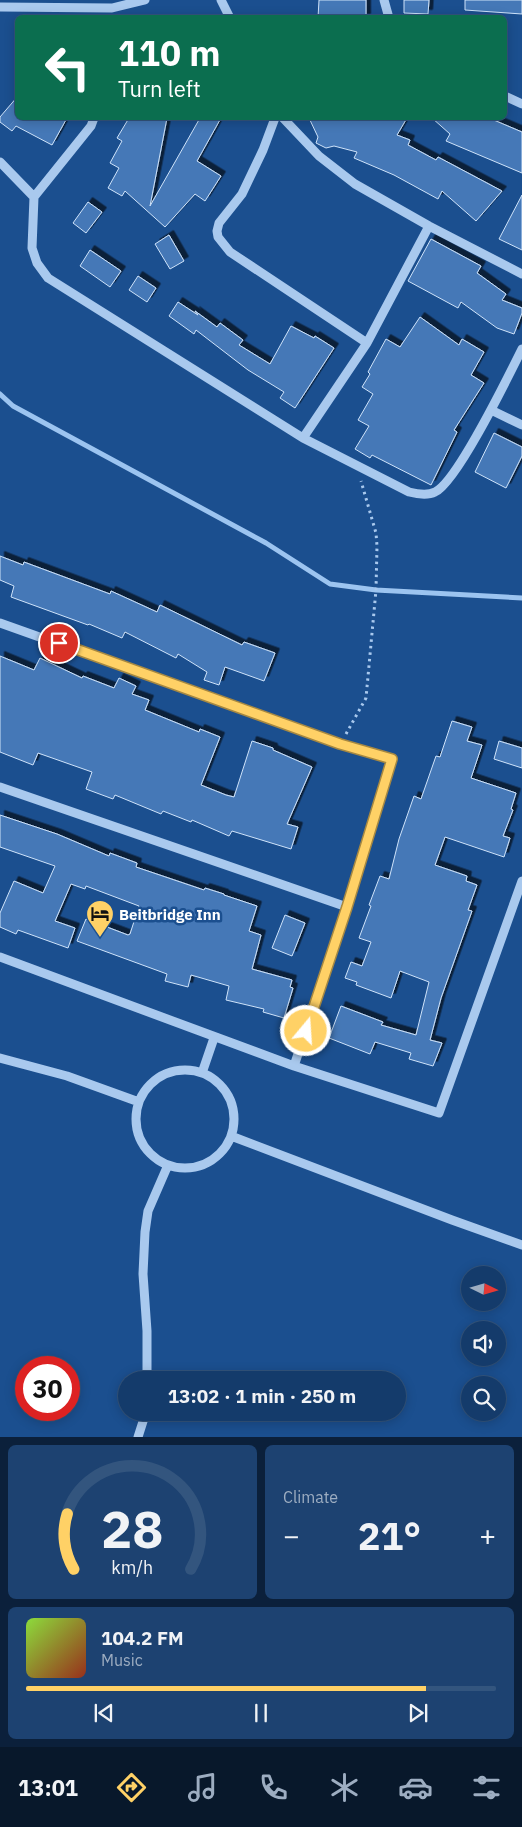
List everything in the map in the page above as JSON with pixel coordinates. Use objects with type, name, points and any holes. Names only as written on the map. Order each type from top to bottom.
[{"type":"street","points":[[0,7],[111,13],[145,0]]},
{"type":"street","points":[[221,0],[228,15]]},
{"type":"street","points":[[384,0],[388,15]]},
{"type":"street","points":[[507,97],[522,104]]},
{"type":"street","points":[[93,120],[91,126],[34,197],[32,248],[37,263],[48,278],[303,438],[409,492],[423,494],[435,492],[447,483],[491,410],[522,349]]},
{"type":"street","points":[[274,120],[263,150],[242,194],[219,223],[218,237],[230,252],[367,343]]},
{"type":"street","points":[[284,120],[319,156],[355,184],[429,226],[522,274]]},
{"type":"street","points":[[0,162],[34,197]]},
{"type":"street","points":[[303,438],[367,343],[429,226]]},
{"type":"street","points":[[491,410],[522,425]]},
{"type":"street","points":[[0,622],[340,744],[392,759],[347,907],[294,1066]]},
{"type":"street","points":[[0,788],[347,907]]},
{"type":"street","points":[[0,957],[214,1038],[439,1113],[522,881]]},
{"type":"street","points":[[202,1072],[214,1038]]},
{"type":"street","points":[[0,1058],[67,1076],[139,1102]]},
{"type":"street","points":[[191,1070],[202,1072],[220,1084],[231,1103],[234,1119],[231,1136],[223,1150],[211,1161],[190,1168],[168,1165],[150,1154],[138,1135],[136,1113],[139,1102],[151,1084],[169,1072],[191,1070]]},
{"type":"street","points":[[231,1136],[522,1245]]},
{"type":"street","points":[[146,1371],[147,1331],[143,1274],[145,1232],[148,1211],[168,1165]]},
{"type":"street","points":[[138,1437],[143,1421]]},
{"type":"path","points":[[340,744],[366,698],[376,590],[376,540],[357,466]]},
{"type":"building","points":[[319,0],[366,0],[366,15],[318,15]]},
{"type":"building","points":[[404,0],[429,0],[428,14],[404,13]]},
{"type":"building","points":[[465,0],[522,0],[522,14],[465,10]]},
{"type":"building","points":[[15,100],[15,120],[66,120],[52,145],[16,126],[12,131],[0,122],[0,117]]},
{"type":"building","points":[[128,120],[167,120],[150,206],[199,120],[220,120],[197,161],[221,176],[205,201],[195,194],[165,227],[125,191],[122,196],[108,188],[119,168],[110,163],[122,141],[117,138]]},
{"type":"building","points":[[310,120],[406,120],[397,135],[410,140],[408,145],[436,160],[438,157],[502,191],[476,221],[442,191],[438,199],[394,175],[354,158],[357,152],[334,146],[326,148],[316,143],[318,137]]},
{"type":"building","points":[[434,120],[494,120],[522,132],[522,173],[446,141],[450,134]]},
{"type":"building","points":[[522,195],[522,250],[499,239]]},
{"type":"building","points":[[88,202],[102,212],[86,233],[73,223]]},
{"type":"building","points":[[169,235],[184,261],[170,269],[155,244]]},
{"type":"building","points":[[431,239],[481,266],[477,273],[506,294],[502,300],[522,308],[514,334],[497,328],[461,302],[458,308],[408,281]]},
{"type":"building","points":[[90,250],[121,271],[110,287],[80,266]]},
{"type":"building","points":[[138,276],[156,288],[147,302],[129,290]]},
{"type":"building","points":[[178,302],[198,315],[195,311],[217,327],[220,323],[243,340],[239,345],[270,364],[291,326],[314,338],[315,336],[334,348],[295,408],[280,398],[284,392],[248,370],[196,330],[194,334],[169,316]]},
{"type":"building","points":[[420,317],[459,345],[462,339],[484,352],[471,375],[484,383],[454,430],[457,432],[431,485],[372,455],[370,458],[355,449],[369,426],[358,420],[373,394],[362,387],[370,374],[368,372],[386,339],[400,347]]},
{"type":"building","points":[[494,433],[522,447],[522,456],[506,488],[475,472]]},
{"type":"building","points":[[0,556],[23,565],[24,562],[110,594],[111,591],[157,612],[160,605],[242,645],[244,642],[275,653],[264,681],[225,667],[219,685],[204,680],[207,672],[178,654],[176,658],[125,632],[122,638],[89,624],[11,597],[14,586],[0,580]]},
{"type":"building","points":[[0,656],[34,670],[40,658],[82,678],[83,676],[114,688],[119,678],[136,686],[132,694],[149,700],[145,710],[199,732],[200,729],[220,737],[201,785],[226,795],[234,797],[252,741],[273,748],[273,750],[312,767],[287,824],[298,827],[291,849],[232,831],[229,836],[192,820],[191,822],[163,811],[161,814],[115,795],[113,799],[86,789],[92,772],[38,753],[33,765],[0,752]]},
{"type":"building","points":[[452,721],[472,727],[467,741],[482,745],[471,778],[516,793],[511,809],[513,810],[503,836],[510,838],[504,857],[445,837],[435,865],[467,876],[466,881],[477,885],[468,910],[472,911],[441,998],[430,1040],[442,1043],[433,1066],[409,1059],[411,1053],[375,1042],[370,1054],[329,1038],[341,1006],[383,1022],[381,1025],[416,1035],[429,982],[400,971],[391,998],[356,985],[357,982],[345,978],[351,962],[362,966],[371,942],[359,938],[371,906],[369,905],[380,876],[389,879],[399,839],[414,796],[421,799],[436,756],[440,757]]},
{"type":"building","points":[[499,741],[522,748],[522,768],[494,759]]},
{"type":"building","points":[[0,815],[57,834],[109,856],[110,853],[137,863],[136,867],[257,906],[249,931],[261,935],[252,969],[292,980],[290,987],[293,988],[284,1018],[263,1012],[264,1009],[226,1000],[229,986],[191,975],[188,987],[165,981],[167,974],[77,941],[86,919],[128,935],[130,934],[139,906],[86,886],[85,889],[71,884],[55,921],[75,928],[68,948],[18,930],[16,934],[0,927],[0,913],[14,881],[43,893],[55,866],[0,847]]},
{"type":"building","points":[[285,915],[305,923],[292,956],[272,948]]},
{"type":"waterway","points":[[0,394],[13,406],[266,543],[330,584],[376,590],[522,598]]},
{"type":"place","name":"Beitbridge Inn","points":[[100,938]]},
{"type":"route","points":[[59,643],[340,744],[392,759],[347,907],[306,1031]]}]
